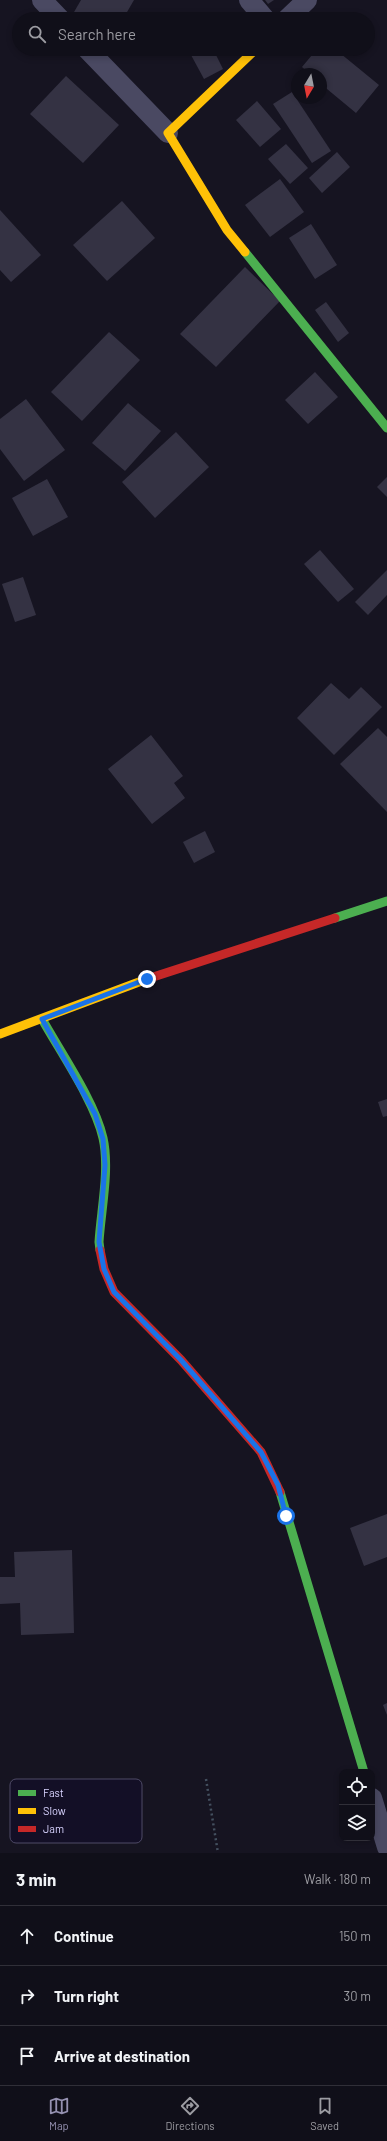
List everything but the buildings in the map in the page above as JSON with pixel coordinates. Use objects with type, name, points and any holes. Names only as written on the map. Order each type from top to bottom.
[{"type":"street","points":[[42,0],[53,12]]},
{"type":"street","points":[[249,0],[259,12]]},
{"type":"street","points":[[294,12],[307,0]]},
{"type":"street","points":[[94,56],[168,133],[227,230],[387,428]]},
{"type":"street","points":[[168,133],[249,56]]},
{"type":"street","points":[[0,1034],[147,979],[387,901]]},
{"type":"street","points":[[42,1019],[95,1114],[103,1139],[105,1165],[99,1242],[104,1269],[111,1286],[114,1292],[181,1360],[261,1452],[278,1485],[363,1769]]},
{"type":"street","points":[[374,1805],[387,1847]]},
{"type":"path","points":[[206,1779],[218,1853]]},
{"type":"traffic: fast","points":[[245,252],[387,428]]},
{"type":"traffic: fast","points":[[335,918],[387,901]]},
{"type":"traffic: fast","points":[[42,1019],[85,1093],[93,1109],[103,1138],[106,1163],[99,1242],[100,1250]]},
{"type":"traffic: fast","points":[[280,1492],[363,1769]]},
{"type":"traffic: slow","points":[[245,252],[227,230],[168,133],[249,56]]},
{"type":"traffic: slow","points":[[0,1034],[147,979]]},
{"type":"traffic: jam","points":[[147,979],[335,918]]},
{"type":"traffic: jam","points":[[100,1250],[104,1269],[114,1292],[181,1360],[261,1452],[280,1492]]},
{"type":"route","points":[[147,979],[42,1019],[95,1114],[103,1139],[105,1165],[99,1242],[104,1269],[114,1292],[181,1360],[261,1452],[278,1485],[286,1516]]}]
